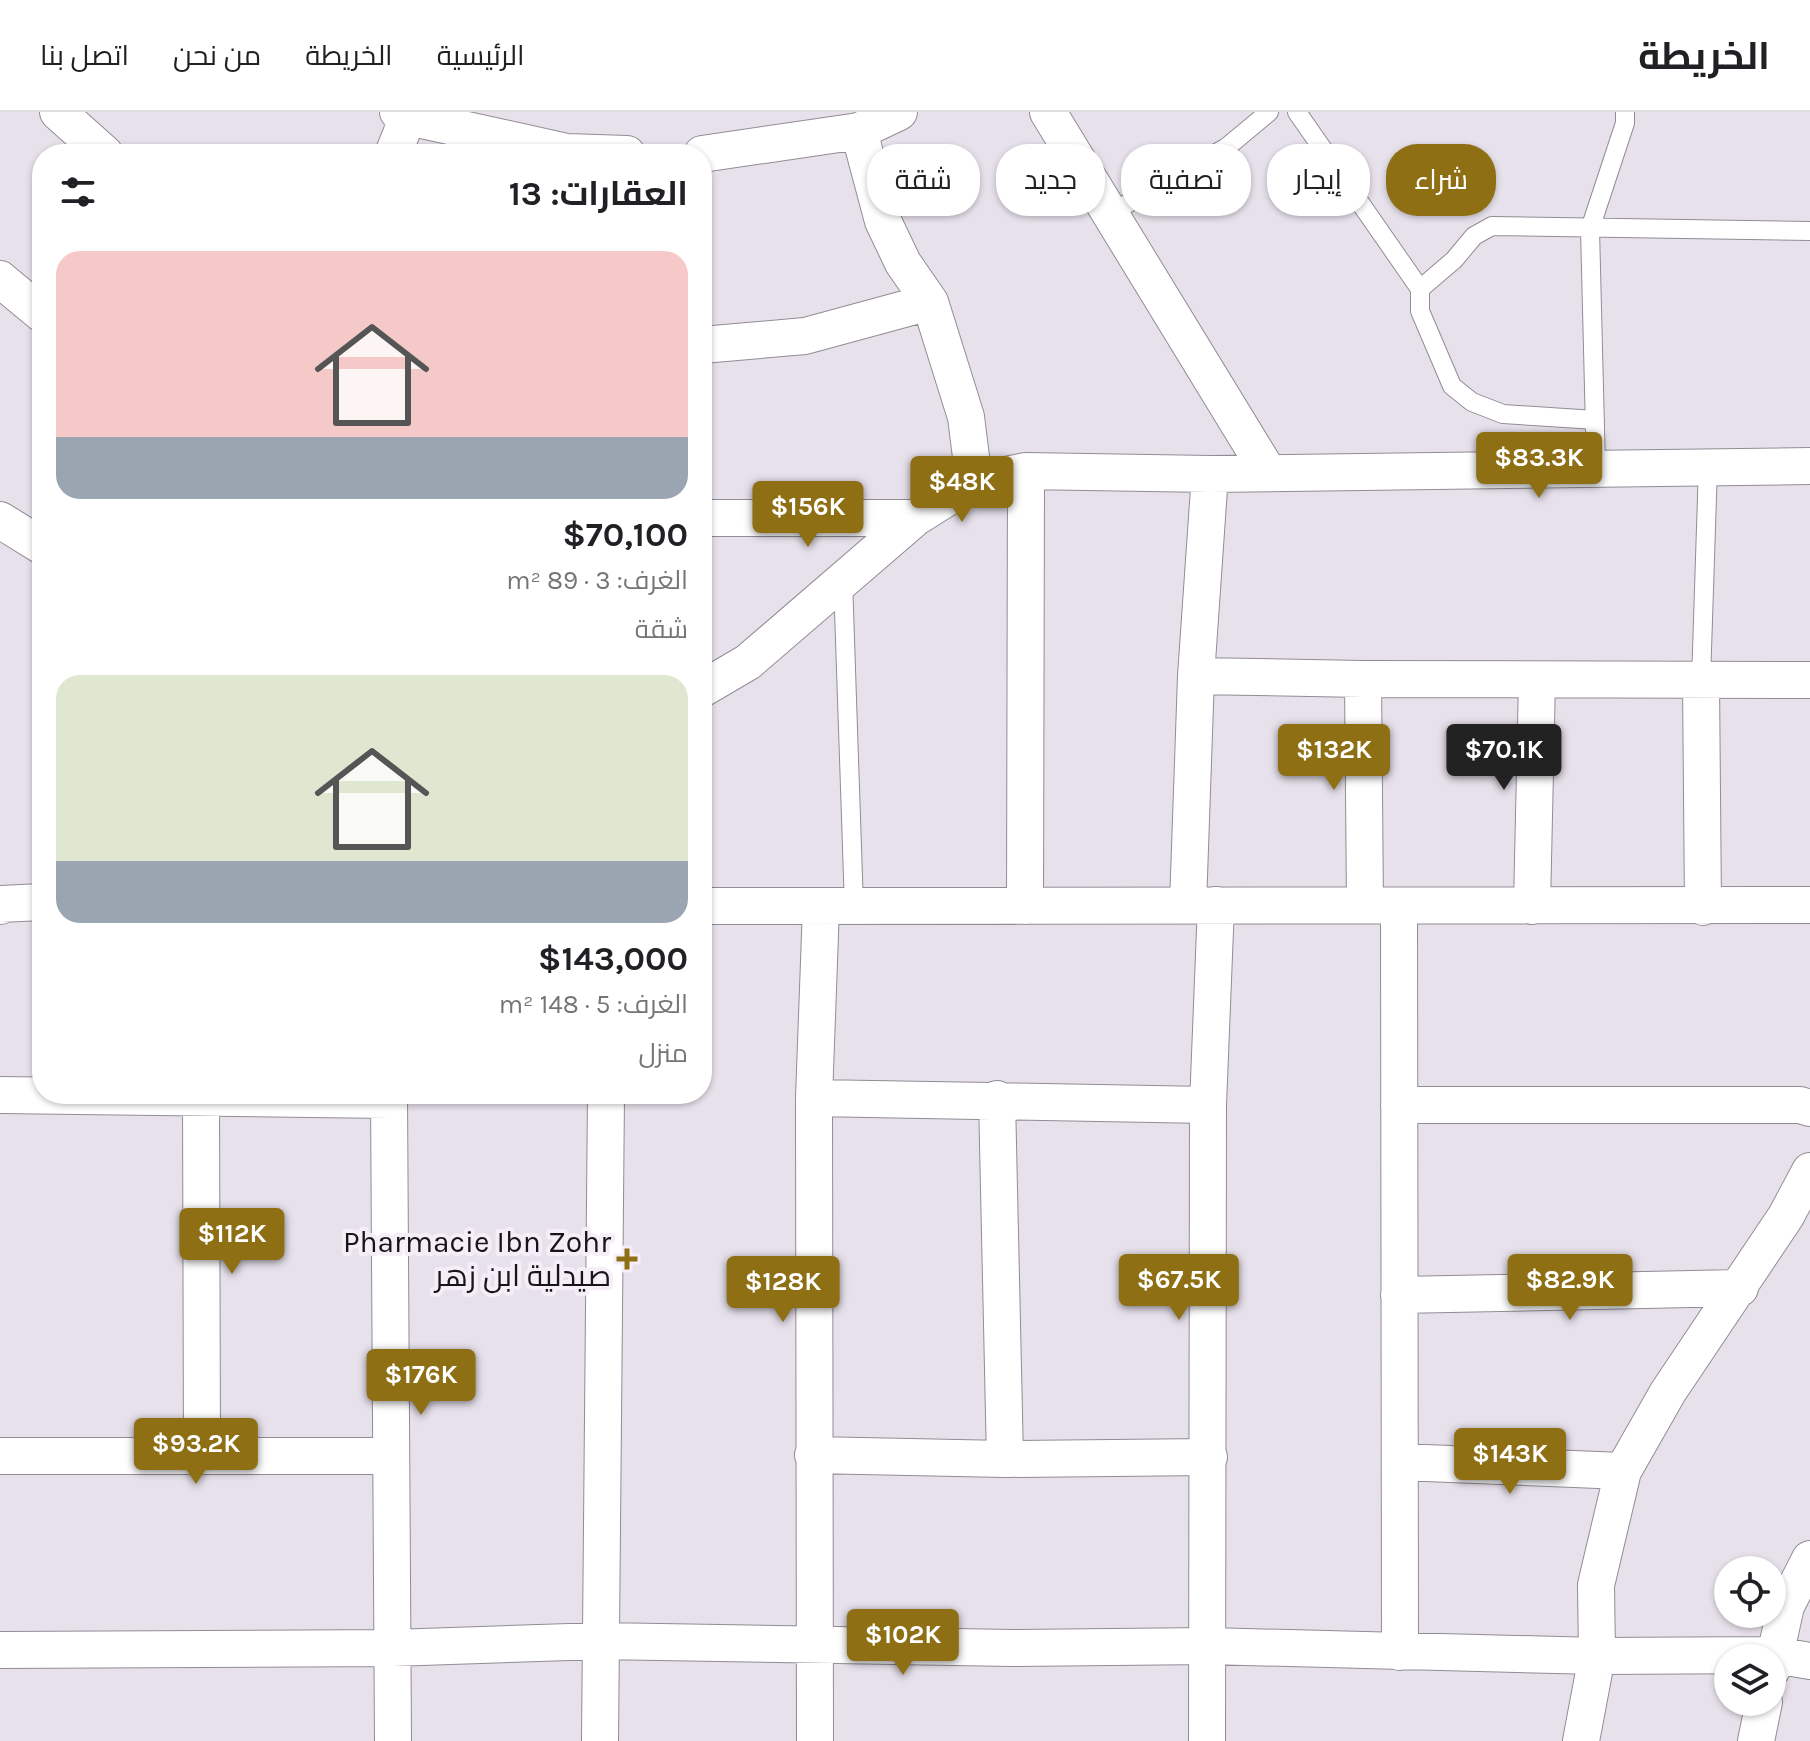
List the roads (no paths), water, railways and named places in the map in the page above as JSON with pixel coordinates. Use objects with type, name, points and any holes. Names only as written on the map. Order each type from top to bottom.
[{"type":"street","points":[[58,112],[94,144]]},
{"type":"street","points":[[712,153],[859,131],[899,112]]},
{"type":"street","points":[[1048,112],[1268,472]]},
{"type":"street","points":[[396,144],[405,114],[533,144]]},
{"type":"street","points":[[859,131],[883,221],[903,263],[930,302],[966,417],[974,481]]},
{"type":"street","points":[[0,279],[32,306]]},
{"type":"street","points":[[712,344],[805,336],[930,302]]},
{"type":"street","points":[[712,683],[748,662],[915,518],[974,481],[1026,471],[1210,474],[1810,466]]},
{"type":"street","points":[[1025,906],[1026,471]]},
{"type":"street","points":[[1207,1741],[1208,1105],[1196,676],[1210,474]]},
{"type":"street","points":[[712,518],[915,518]]},
{"type":"street","points":[[0,520],[32,540]]},
{"type":"street","points":[[1196,676],[1810,680]]},
{"type":"street","points":[[1363,679],[1399,1105],[1400,1652]]},
{"type":"street","points":[[1532,906],[1537,680]]},
{"type":"street","points":[[1701,681],[1703,907]]},
{"type":"street","points":[[0,906],[32,902]]},
{"type":"street","points":[[712,906],[1810,905]]},
{"type":"street","points":[[815,1741],[814,1098],[838,907]]},
{"type":"street","points":[[0,1095],[32,1095]]},
{"type":"street","points":[[814,1098],[1208,1105]]},
{"type":"street","points":[[997,1099],[1005,1459]]},
{"type":"street","points":[[201,1104],[202,1456]]},
{"type":"street","points":[[389,1104],[393,1741]]},
{"type":"street","points":[[600,1741],[606,1104]]},
{"type":"street","points":[[1399,1105],[1800,1105],[1810,1108]]},
{"type":"street","points":[[1581,1741],[1597,1656],[1596,1585],[1623,1471],[1668,1392],[1740,1288],[1809,1174]]},
{"type":"street","points":[[1399,1295],[1740,1288]]},
{"type":"street","points":[[813,1455],[1005,1459],[1209,1457]]},
{"type":"street","points":[[0,1456],[391,1456]]},
{"type":"street","points":[[1400,1462],[1623,1471]]},
{"type":"street","points":[[1786,1644],[1786,1606],[1810,1559]]},
{"type":"street","points":[[0,1650],[392,1648],[600,1641],[1013,1648],[1208,1646],[1714,1659]]},
{"type":"street","points":[[1756,1741],[1761,1716]]},
{"type":"lane","points":[[1111,213],[1227,147],[1269,112]]},
{"type":"lane","points":[[1297,112],[1420,289],[1420,311],[1452,386],[1472,402],[1503,414],[1595,420]]},
{"type":"lane","points":[[1596,468],[1590,229],[1625,123],[1625,112]]},
{"type":"lane","points":[[1420,289],[1454,260],[1474,236],[1492,226],[1810,231]]},
{"type":"lane","points":[[1701,681],[1708,466]]},
{"type":"lane","points":[[838,907],[843,580]]},
{"type":"place","name":"Pharmacie Ibn Zohr صيدلية ابن زهر","points":[[627,1259]]}]
